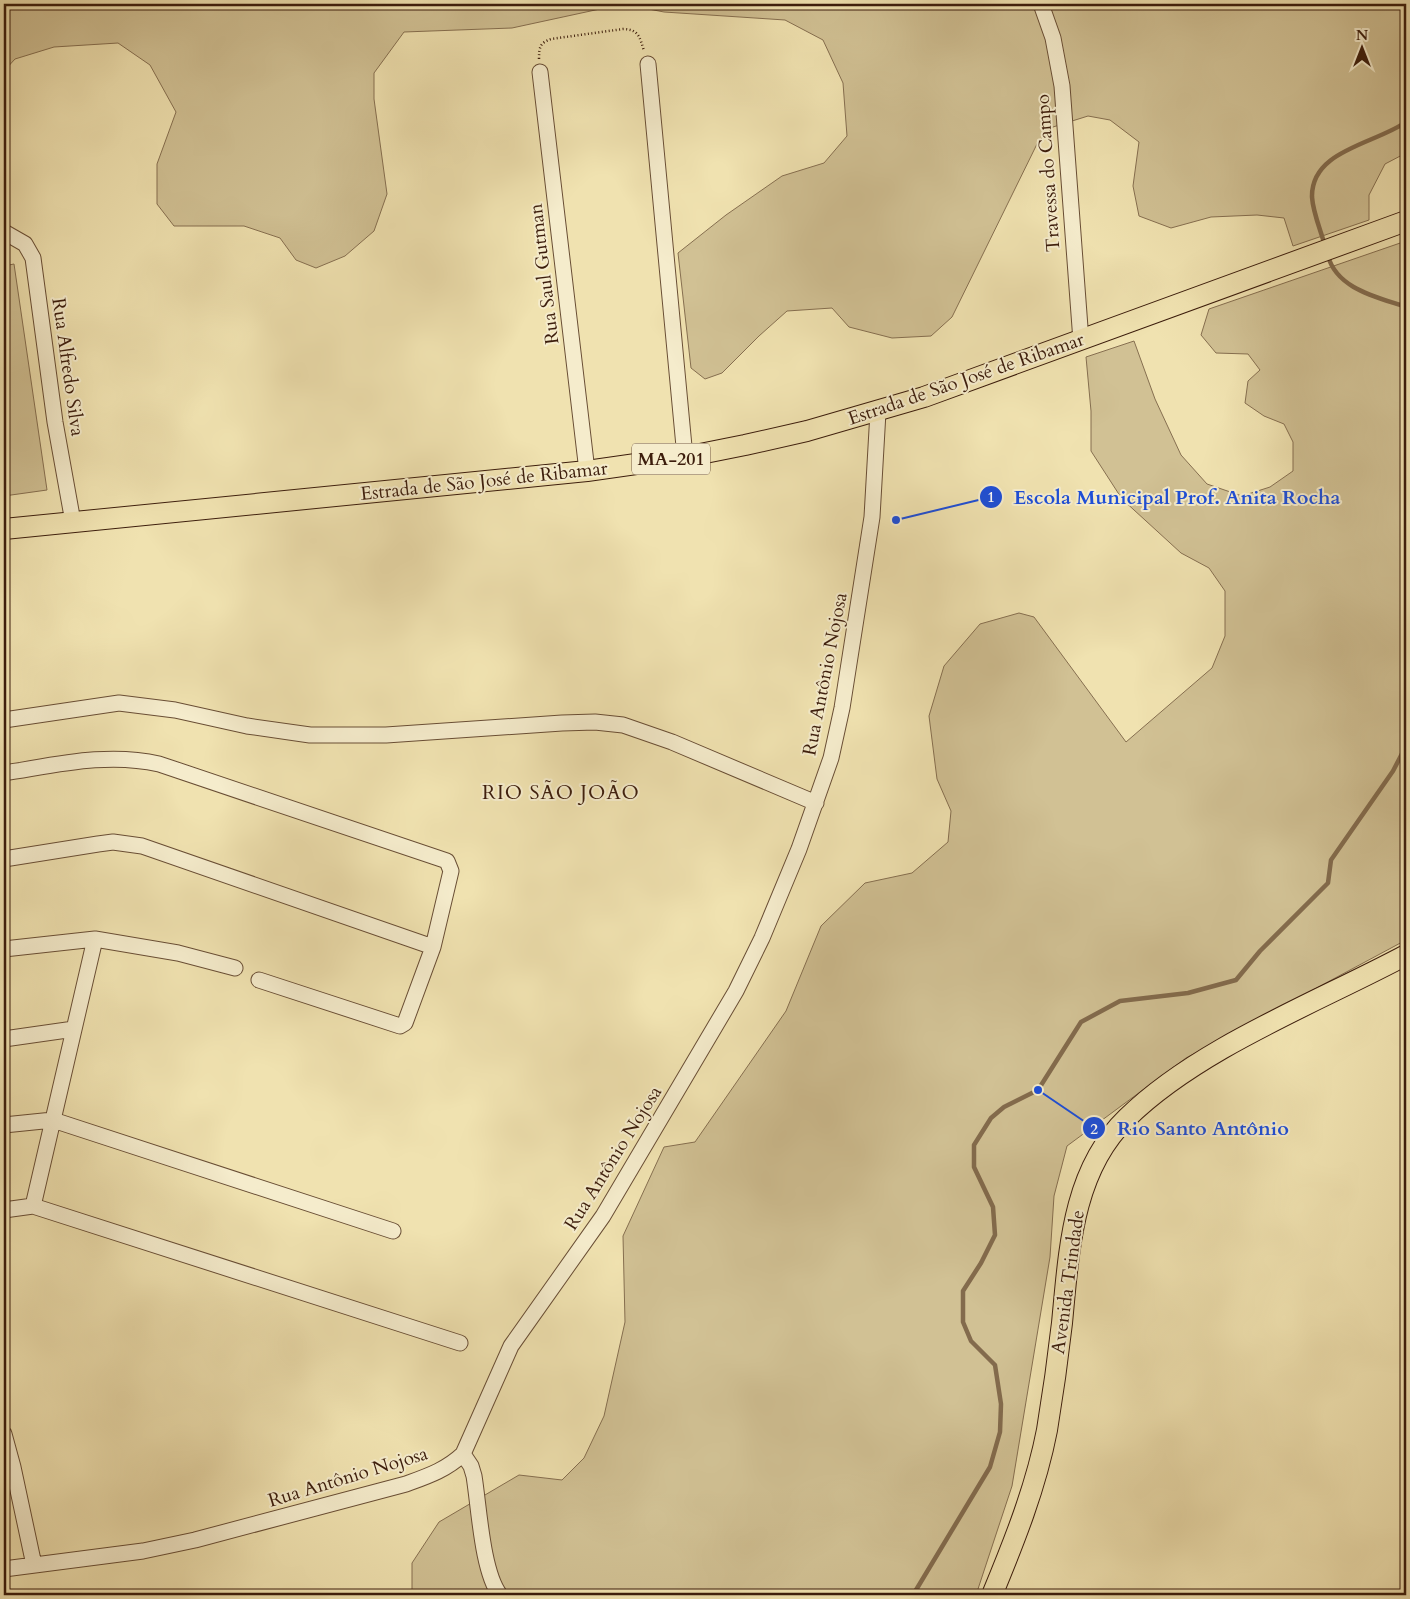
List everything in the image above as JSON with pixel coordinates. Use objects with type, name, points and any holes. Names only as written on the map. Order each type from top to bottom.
[{"type":"main road","name":"Estrada de São José de Ribamar","points":[[4,528],[587,471],[686,457],[807,431],[924,398],[1406,221]]},
{"type":"main road","name":"Avenida Trindade","points":[[992,1595],[1013,1544],[1033,1485],[1046,1431],[1059,1354],[1072,1237],[1087,1178],[1103,1147],[1113,1133],[1140,1105],[1211,1056],[1406,954]]},
{"type":"street","name":"Travessa do Campo","points":[[1041,4],[1053,38],[1062,86],[1081,341]]},
{"type":"street","points":[[648,64],[686,457]]},
{"type":"street","name":"Rua Saul Gutman","points":[[540,72],[587,471]]},
{"type":"street","name":"Rua Alfredo Silva","points":[[4,232],[25,244],[33,258],[54,422],[73,522]]},
{"type":"street","name":"Rua Antônio Nojosa","points":[[4,1569],[143,1551],[259,1524],[413,1482],[452,1464],[463,1454],[512,1346],[603,1216],[736,991],[762,938],[816,803],[842,708],[853,647],[872,516],[878,412]]},
{"type":"street","points":[[4,720],[119,703],[175,710],[247,726],[310,736],[386,735],[562,723],[623,725],[664,739],[816,803]]},
{"type":"street","points":[[4,772],[107,757],[137,759],[159,764],[447,860],[451,871],[433,947],[405,1023],[400,1026],[259,980]]},
{"type":"street","points":[[4,859],[113,842],[135,845],[433,947]]},
{"type":"street","points":[[4,949],[95,939],[178,953],[235,968]]},
{"type":"street","points":[[33,1206],[95,939]]},
{"type":"street","points":[[4,1040],[74,1029]]},
{"type":"street","points":[[4,1125],[53,1120],[393,1231]]},
{"type":"street","points":[[4,1210],[33,1206],[460,1343]]},
{"type":"street","points":[[4,1434],[34,1565]]},
{"type":"street","points":[[463,1454],[471,1466],[474,1476],[484,1544],[492,1578],[500,1595]]},
{"type":"path","points":[[540,72],[539,48],[543,42],[551,39],[622,29],[632,29],[638,34],[648,64]]},
{"type":"shaded area","points":[[4,4],[623,4],[512,28],[404,32],[374,73],[374,99],[387,194],[374,231],[345,256],[316,268],[296,260],[280,238],[244,226],[174,226],[157,204],[157,164],[176,112],[150,65],[118,43],[54,47],[15,59],[4,71]]},
{"type":"shaded area","points":[[623,4],[1406,4],[1406,153],[1385,164],[1369,195],[1369,220],[1293,246],[1284,218],[1257,215],[1211,217],[1171,228],[1139,216],[1133,186],[1139,142],[1110,120],[1088,116],[1053,127],[1038,142],[952,317],[931,336],[892,338],[849,327],[832,308],[787,311],[722,373],[705,379],[691,368],[678,253],[726,215],[782,176],[824,163],[847,136],[843,83],[823,40],[785,20],[664,12]]},
{"type":"shaded area","points":[[1406,241],[1406,940],[1186,1058],[1067,1146],[1054,1196],[1050,1257],[1012,1486],[976,1595],[412,1595],[412,1563],[439,1522],[519,1475],[562,1480],[584,1458],[604,1416],[625,1322],[623,1236],[664,1147],[695,1142],[786,1011],[821,926],[865,883],[912,873],[948,842],[951,811],[937,779],[929,716],[944,666],[980,624],[1019,613],[1034,617],[1126,742],[1212,668],[1225,636],[1225,591],[1209,568],[1181,553],[1122,499],[1091,451],[1091,411],[1086,357],[1134,341],[1155,399],[1181,455],[1207,484],[1242,496],[1270,487],[1293,471],[1293,442],[1284,424],[1264,416],[1245,403],[1248,381],[1260,370],[1248,354],[1216,353],[1201,335],[1209,309]]},
{"type":"shaded area","points":[[14,264],[47,490],[4,496],[4,266]]},
{"type":"waterway","points":[[1325,246],[1315,216],[1312,197],[1314,181],[1333,158],[1406,122]]},
{"type":"waterway","points":[[1328,256],[1333,267],[1349,284],[1371,295],[1406,307]]},
{"type":"waterway","points":[[913,1595],[990,1467],[1000,1432],[1001,1404],[995,1365],[971,1341],[963,1322],[963,1291],[981,1263],[995,1235],[993,1207],[974,1167],[974,1145],[991,1118],[1004,1107],[1038,1090],[1081,1022],[1120,1001],[1188,993],[1236,980],[1260,951],[1328,883],[1331,860],[1393,771],[1406,746]]},
{"type":"place","name":"Escola Municipal Prof. Anita Rocha","points":[[896,520]]},
{"type":"place","name":"Rio Santo Antônio","points":[[1038,1090]]},
{"type":"district","name":"RIO SÃO JOÃO","points":[[561,792]]}]
